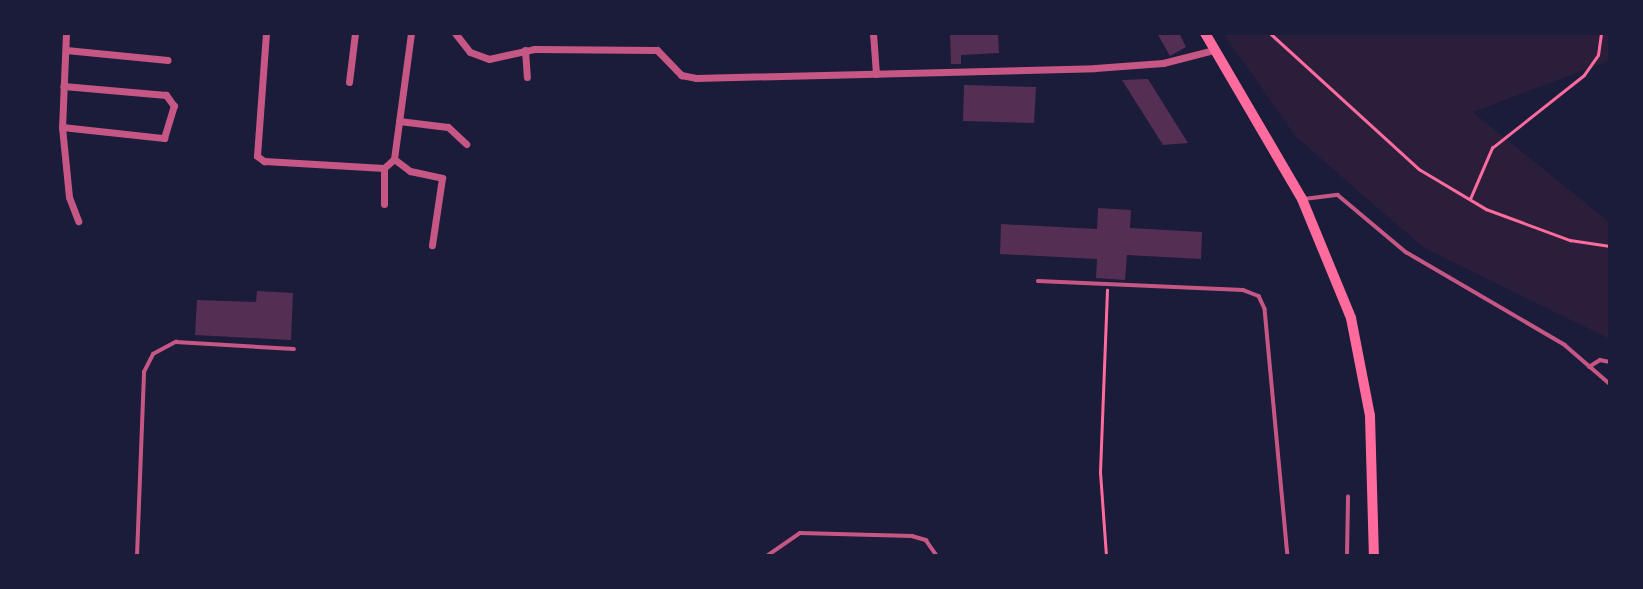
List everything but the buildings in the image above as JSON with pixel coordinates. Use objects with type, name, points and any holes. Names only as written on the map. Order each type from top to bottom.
[{"type":"main road","points":[[1205,33],[1302,199],[1340,287],[1366,378],[1373,447],[1374,556]]},
{"type":"street","points":[[66,33],[62,127],[69,197],[78,221]]},
{"type":"street","points":[[266,33],[257,156],[264,161],[384,168],[394,159],[411,33]]},
{"type":"street","points":[[349,82],[355,33]]},
{"type":"street","points":[[455,33],[470,52],[483,58],[525,50],[657,50],[681,75],[696,78],[1150,65],[1214,50]]},
{"type":"street","points":[[873,33],[876,74]]},
{"type":"street","points":[[66,50],[168,60]]},
{"type":"street","points":[[525,50],[527,77]]},
{"type":"street","points":[[62,127],[164,138],[174,106],[166,95],[64,86]]},
{"type":"street","points":[[399,121],[448,127],[466,144]]},
{"type":"street","points":[[394,159],[411,171],[442,178],[432,245]]},
{"type":"street","points":[[384,168],[384,204]]},
{"type":"lane","points":[[1302,199],[1338,195],[1406,252],[1565,345],[1610,384]]},
{"type":"lane","points":[[1038,281],[1253,292],[1263,303],[1288,556]]},
{"type":"lane","points":[[137,556],[144,372],[153,354],[176,342],[295,349]]},
{"type":"lane","points":[[1589,367],[1600,360],[1610,362]]},
{"type":"lane","points":[[1347,556],[1348,497]]},
{"type":"lane","points":[[767,556],[800,533],[912,536],[926,540],[937,556]]},
{"type":"path","points":[[1270,33],[1419,169],[1471,199],[1570,240],[1610,246]]},
{"type":"path","points":[[1471,199],[1492,148],[1584,75],[1598,55],[1601,33]]},
{"type":"path","points":[[1106,556],[1100,472],[1108,284]]},
{"type":"shaded area","points":[[1223,33],[1610,33],[1610,60],[1473,112],[1610,223],[1610,339],[1424,248],[1296,137]]}]
